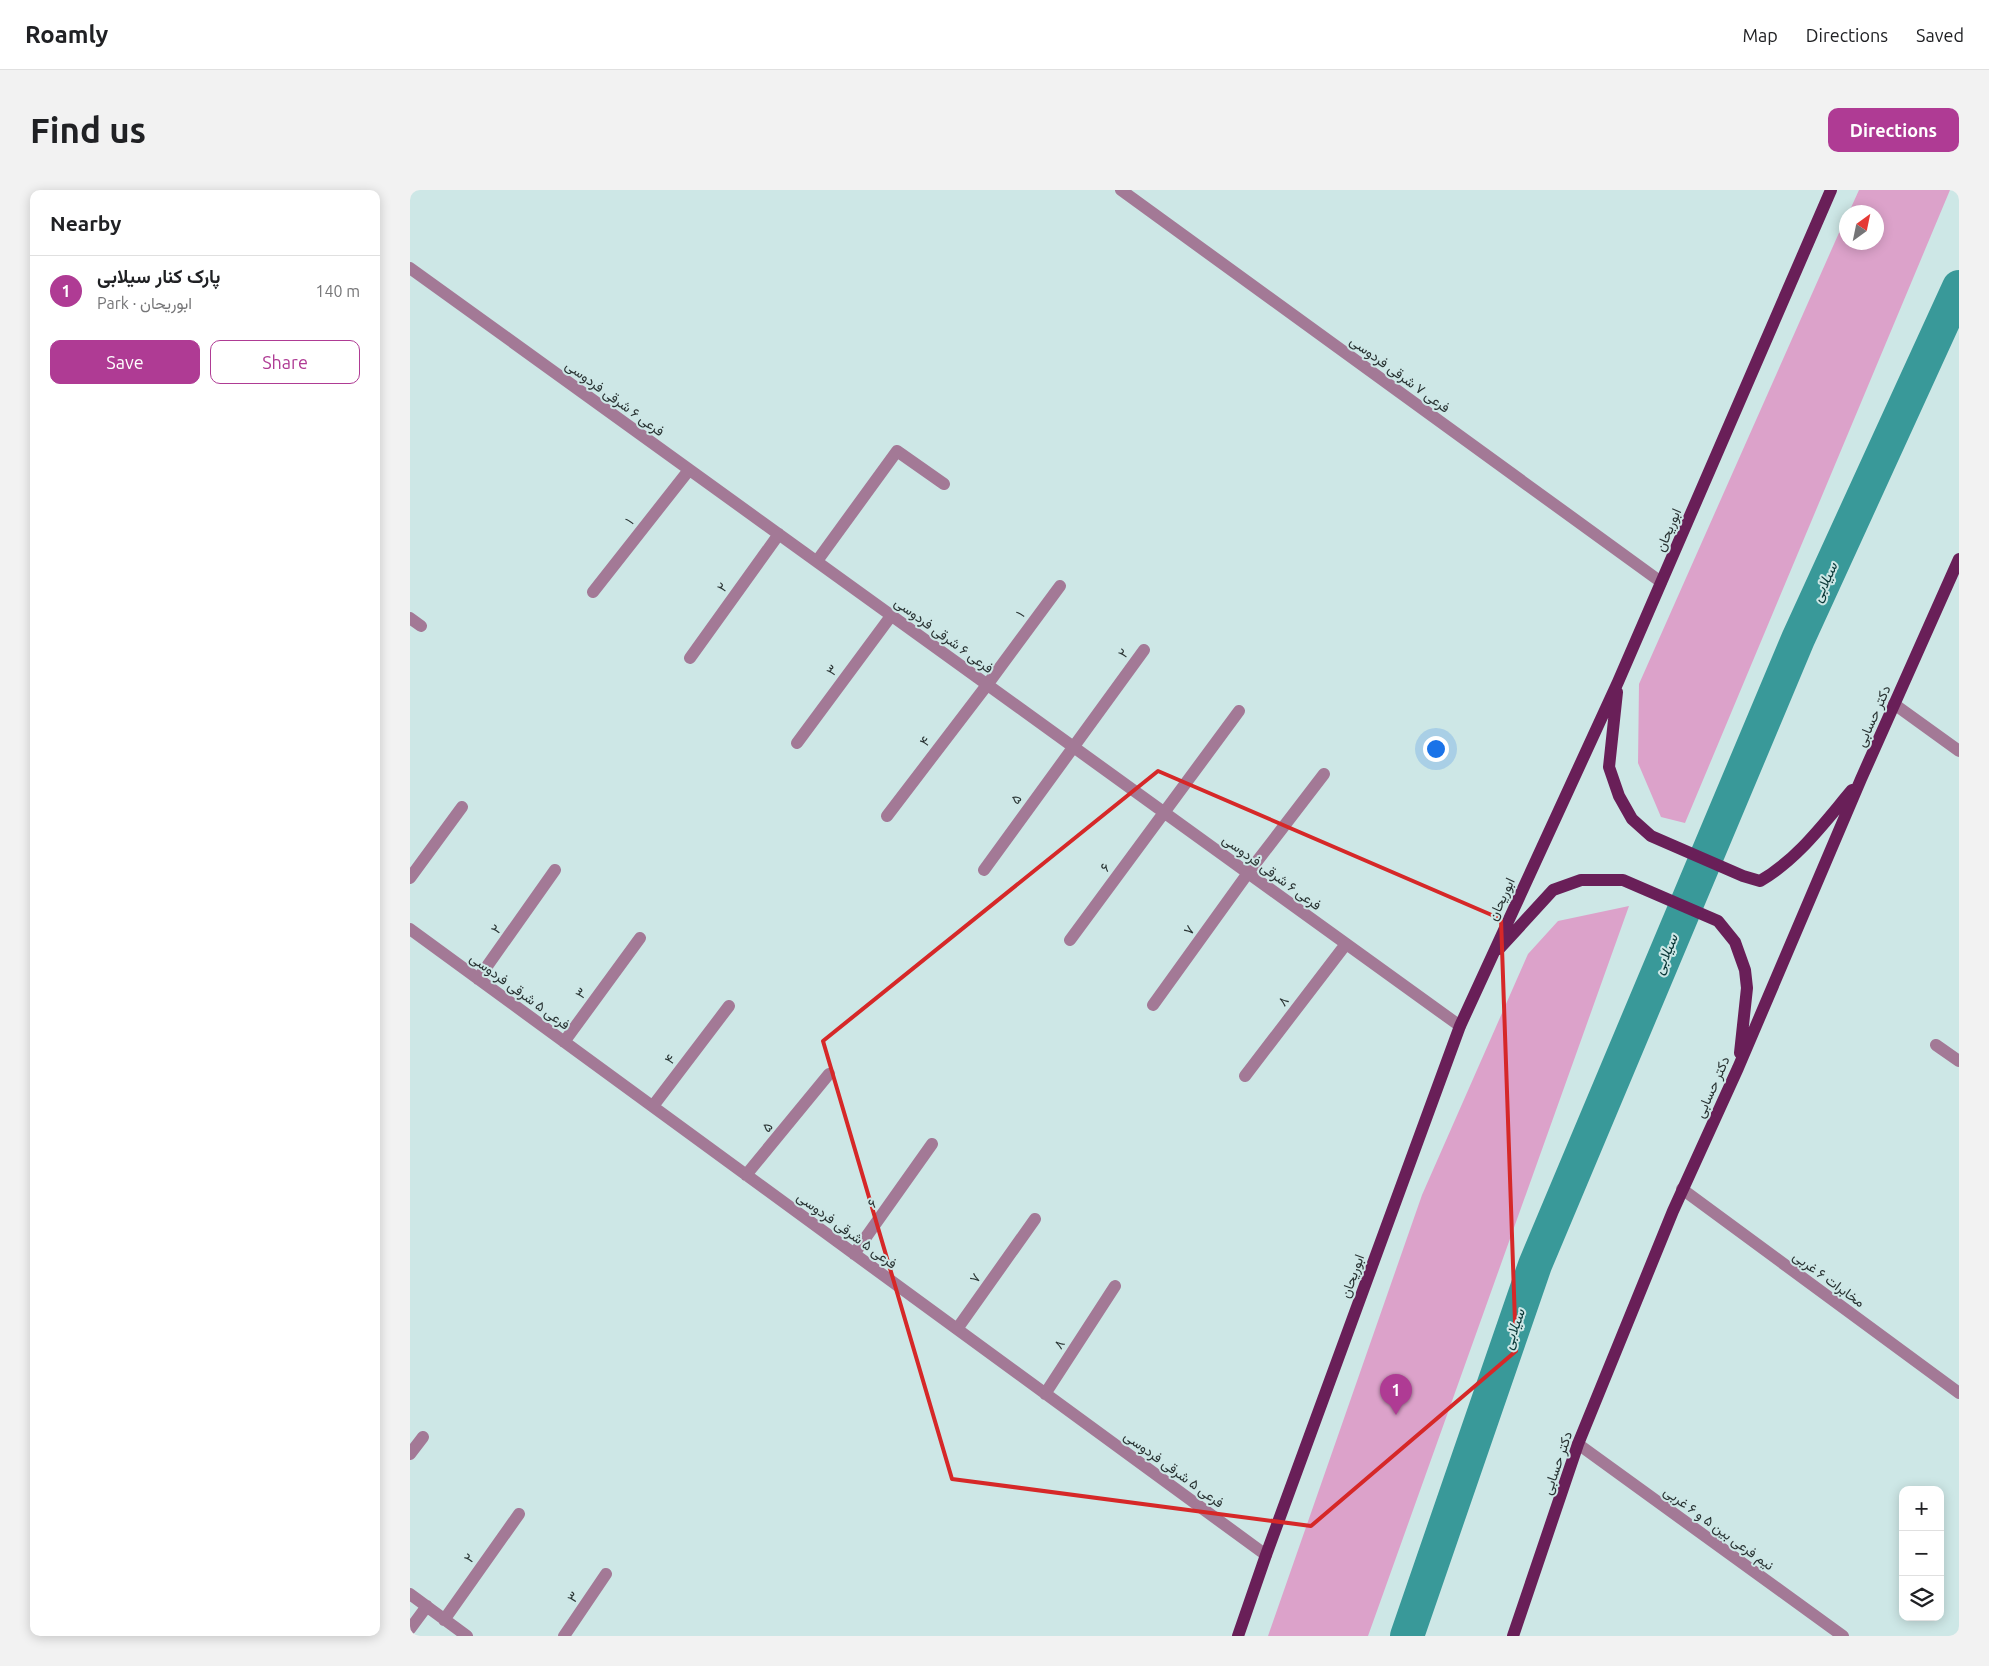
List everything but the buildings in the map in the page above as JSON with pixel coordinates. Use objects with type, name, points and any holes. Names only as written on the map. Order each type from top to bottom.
[{"type":"main road","name":"ابوریحان","points":[[1238,1636],[1460,1026],[1618,682],[1831,190]]},
{"type":"main road","name":"دکتر حسابی","points":[[1513,1636],[1578,1444],[1682,1189],[1738,1068],[1861,779],[1959,559]]},
{"type":"main road","points":[[1618,682],[1609,767],[1613,785],[1624,807],[1651,836],[1743,876],[1760,881],[1779,870],[1799,852],[1861,779]]},
{"type":"main road","points":[[1490,958],[1554,890],[1581,880],[1623,880],[1718,921],[1735,942],[1745,970],[1747,988],[1738,1068]]},
{"type":"street","name":"فرعی ۷ شرقی فردوسی","points":[[1121,190],[1661,582]]},
{"type":"street","name":"فرعی ۶ شرقی فردوسی","points":[[410,268],[1460,1026]]},
{"type":"street","points":[[817,561],[897,451],[944,484]]},
{"type":"street","name":"۱","points":[[593,592],[689,470]]},
{"type":"street","name":"۲","points":[[690,658],[779,534]]},
{"type":"street","name":"۱","points":[[987,685],[1060,586]]},
{"type":"street","name":"۳","points":[[797,743],[891,616]]},
{"type":"street","name":"۲","points":[[1073,746],[1144,650]]},
{"type":"street","name":"۴","points":[[887,816],[987,685]]},
{"type":"street","points":[[1894,704],[1959,751]]},
{"type":"street","points":[[1164,812],[1239,711]]},
{"type":"street","name":"۵","points":[[984,870],[1073,746]]},
{"type":"street","points":[[1248,873],[1324,774]]},
{"type":"street","points":[[410,878],[462,807]]},
{"type":"street","name":"۶","points":[[1070,940],[1164,812]]},
{"type":"street","name":"۲","points":[[478,979],[555,870]]},
{"type":"street","name":"۷","points":[[1153,1005],[1248,873]]},
{"type":"street","name":"فرعی ۵ شرقی فردوسی","points":[[410,929],[1266,1555]]},
{"type":"street","name":"۳","points":[[564,1042],[640,938]]},
{"type":"street","name":"۸","points":[[1245,1076],[1346,944]]},
{"type":"street","name":"۴","points":[[653,1106],[729,1006]]},
{"type":"street","points":[[1936,1045],[1959,1062]]},
{"type":"street","name":"۵","points":[[746,1175],[829,1074]]},
{"type":"street","name":"۶","points":[[854,1254],[932,1144]]},
{"type":"street","name":"مخابرات ۶ غربی","points":[[1682,1189],[1959,1393]]},
{"type":"street","name":"۷","points":[[957,1329],[1035,1219]]},
{"type":"street","name":"۸","points":[[1045,1394],[1115,1286]]},
{"type":"street","points":[[410,1454],[423,1437]]},
{"type":"street","name":"نیم فرعی بین ۵ و ۶ غربی","points":[[1578,1444],[1843,1636]]},
{"type":"street","name":"۲","points":[[444,1620],[519,1514]]},
{"type":"street","name":"۳","points":[[564,1636],[606,1574]]},
{"type":"street","points":[[410,1594],[467,1636]]},
{"type":"street","points":[[410,1629],[427,1606]]},
{"type":"highlighted area","points":[[1158,771],[1501,919],[1516,1351],[1311,1526],[952,1479],[823,1041]]},
{"type":"shaded area","points":[[1859,190],[1950,190],[1685,823],[1661,817],[1638,763],[1639,684],[1839,233],[1839,250],[1884,250],[1884,205],[1852,205]]},
{"type":"shaded area","points":[[1629,906],[1368,1636],[1268,1636],[1422,1195],[1528,954],[1558,921]]},
{"type":"waterway","name":"سیلابی","points":[[1407,1636],[1535,1265],[1798,639],[1959,287]]},
{"type":"place","name":"پارک کنار سیلابی","points":[[1396,1415]]}]
